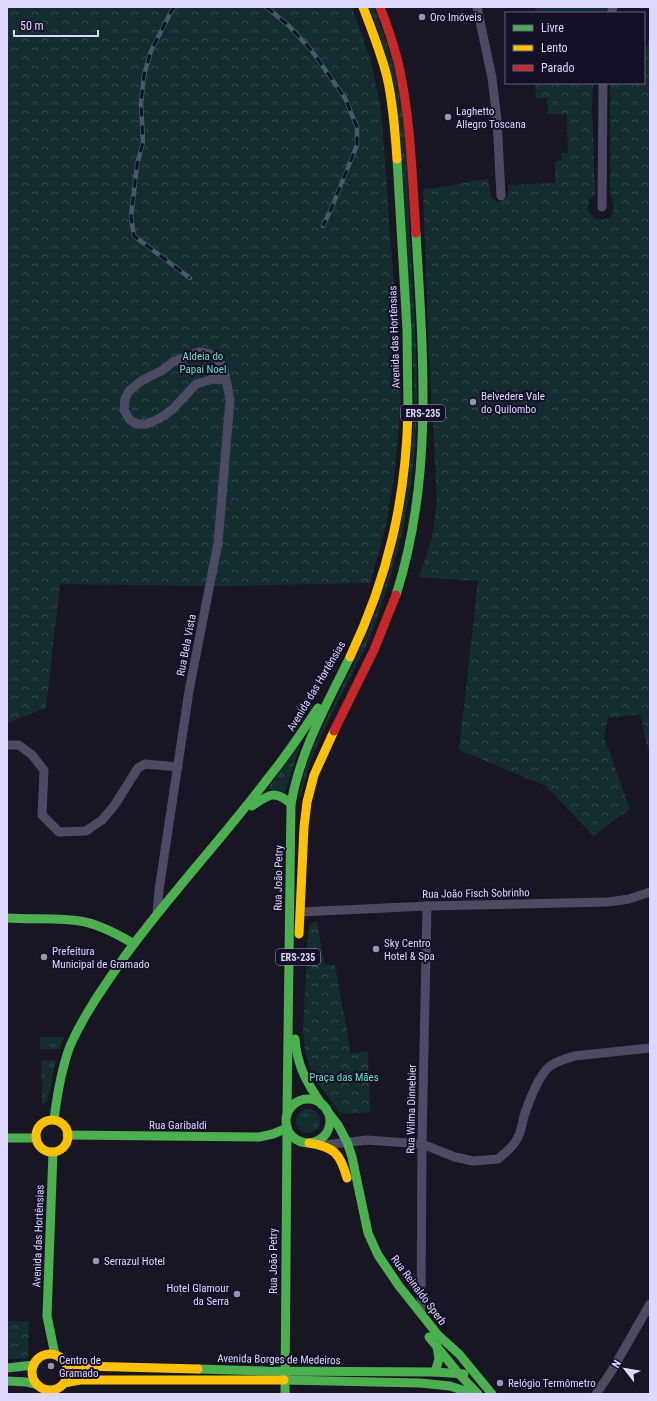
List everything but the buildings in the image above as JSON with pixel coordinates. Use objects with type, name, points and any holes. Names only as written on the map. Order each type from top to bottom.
[{"type":"main road","name":"Avenida das Hortênsias","points":[[54,1120],[56,1101],[66,1058],[77,1034],[100,993],[157,914],[276,770],[307,727],[351,655],[369,614],[382,577],[393,536],[401,492],[406,448],[408,393],[407,326],[394,123],[387,78],[375,38],[363,7]]},
{"type":"main road","name":"Rua João Petry","points":[[299,941],[304,819],[310,786],[342,714],[386,624],[396,594],[413,527],[420,482],[423,402],[420,301],[409,124],[401,72],[387,24],[380,7]]},
{"type":"main road","name":"Rua João Petry","points":[[287,1113],[286,1097],[291,804],[293,786],[318,723],[351,655]]},
{"type":"main road","points":[[238,816],[270,794],[275,793],[281,795],[291,804]]},
{"type":"main road","points":[[7,918],[84,922],[110,931],[134,944]]},
{"type":"main road","name":"ERS-235","points":[[298,965],[295,1045],[298,1062],[303,1076],[325,1108]]},
{"type":"main road","points":[[303,1100],[310,1100],[316,1101],[325,1108],[329,1118],[327,1132],[316,1141],[309,1143],[295,1139],[287,1128],[286,1121],[287,1113],[291,1108],[296,1103],[303,1100]]},
{"type":"main road","name":"Rua Reinaldo Sperb","points":[[325,1108],[338,1125],[347,1142],[352,1157],[368,1233],[386,1267],[438,1335],[459,1354],[482,1381]]},
{"type":"main road","points":[[54,1120],[63,1126],[68,1135],[64,1146],[53,1152],[42,1148],[38,1144],[36,1138],[37,1131],[41,1125],[47,1121],[54,1120]]},
{"type":"main road","name":"Rua João Petry","points":[[285,1394],[287,1128]]},
{"type":"main road","name":"Rua Garibaldi","points":[[68,1135],[259,1137],[273,1134],[287,1128]]},
{"type":"main road","points":[[7,1138],[36,1138]]},
{"type":"main road","name":"Rua Reinaldo Sperb","points":[[309,1143],[323,1145],[336,1152],[341,1158],[365,1244],[382,1275],[459,1374],[478,1394]]},
{"type":"main road","name":"Avenida das Hortênsias","points":[[40,1358],[45,1342],[48,1322],[53,1152]]},
{"type":"main road","name":"Avenida das Hortênsias","points":[[48,1322],[58,1356]]},
{"type":"main road","points":[[435,1372],[439,1364],[437,1346]]},
{"type":"main road","points":[[41,1389],[33,1376],[34,1365],[40,1358],[50,1354],[58,1356],[64,1361],[68,1370],[67,1379],[54,1394]]},
{"type":"main road","name":"Avenida Borges de Medeiros","points":[[58,1356],[73,1364],[82,1366],[285,1371],[435,1372],[459,1374],[474,1377],[482,1381]]},
{"type":"main road","points":[[7,1368],[34,1365]]},
{"type":"main road","name":"Avenida Borges de Medeiros","points":[[62,1385],[73,1380],[285,1381],[441,1384],[474,1394]]},
{"type":"main road","points":[[7,1381],[26,1382],[46,1390],[51,1390],[62,1385]]},
{"type":"main road","points":[[482,1381],[492,1394]]},
{"type":"street","points":[[477,7],[492,78],[497,119],[501,196]]},
{"type":"street","points":[[602,207],[603,84]]},
{"type":"street","name":"Rua Bela Vista","points":[[157,914],[159,890],[189,691],[218,544],[230,400],[224,369],[218,360],[210,354],[199,352],[173,362],[163,370],[140,382],[129,391],[125,399],[124,410],[130,420],[137,424],[147,424],[160,418],[173,409],[196,384],[213,379],[226,380]]},
{"type":"street","points":[[7,745],[19,745],[32,755],[44,770],[42,815],[59,832],[86,831],[102,820],[114,806],[138,768],[145,764],[178,767]]},
{"type":"street","name":"Rua João Fisch Sobrinho","points":[[300,912],[427,906],[608,902],[629,900],[650,892]]},
{"type":"street","name":"Rua Wilma Dinnebier","points":[[421,1313],[422,1144],[427,906]]},
{"type":"street","points":[[323,1145],[367,1140],[422,1144],[455,1157],[473,1161],[498,1159],[516,1141],[531,1098],[543,1073],[549,1067],[574,1056],[650,1048]]},
{"type":"street","points":[[596,1394],[611,1372],[650,1304]]},
{"type":"street","points":[[602,1394],[611,1372]]},
{"type":"green space","name":"Aldeia do Papai Noel","points":[[7,7],[352,7],[370,58],[381,108],[401,381],[400,415],[391,498],[384,532],[370,583],[222,586],[60,584],[46,708],[7,723]]},
{"type":"green space","points":[[369,7],[374,7],[391,55],[402,106],[404,127],[408,171],[417,392],[417,418],[413,470],[399,547],[381,606],[366,646],[317,745],[305,779],[301,797],[298,797],[305,770],[315,744],[361,647],[381,597],[401,522],[410,469],[414,417],[414,392],[400,131],[390,68]]},
{"type":"green space","points":[[536,7],[607,7],[605,12],[535,12]]},
{"type":"green space","points":[[650,36],[650,749],[648,749],[640,714],[608,718],[604,737],[630,809],[593,836],[546,786],[459,750],[478,581],[419,577],[432,538],[437,501],[429,356],[423,190],[488,179],[491,197],[498,202],[504,201],[508,196],[508,185],[555,183],[555,161],[562,160],[561,153],[568,153],[567,114],[548,114],[547,98],[536,98],[535,84],[593,84],[592,110],[595,195],[589,200],[588,211],[593,216],[601,220],[611,217],[614,206],[610,195],[610,84],[645,84],[645,45],[647,46]]},
{"type":"green space","points":[[301,743],[285,792],[268,789]]},
{"type":"green space","name":"Praça das Mães","points":[[317,921],[324,964],[335,965],[351,1054],[368,1051],[370,1112],[341,1114],[319,1085],[310,1068],[305,1051],[303,1032],[308,930],[311,924]]},
{"type":"green space","points":[[40,1037],[64,1037],[60,1049],[40,1049]]},
{"type":"green space","points":[[56,1060],[47,1102],[42,1104],[41,1061]]},
{"type":"green space","points":[[308,1109],[313,1110],[319,1116],[319,1126],[313,1132],[308,1133],[303,1132],[297,1126],[296,1121],[297,1116],[303,1110]]},
{"type":"green space","points":[[7,1321],[29,1321],[28,1359],[7,1359]]},
{"type":"railway","points":[[175,7],[151,51],[144,75],[141,103],[143,142],[137,165],[131,217],[134,236],[190,278]]},
{"type":"railway","points":[[266,7],[288,25],[312,51],[345,98],[357,127],[357,145],[323,226]]},
{"type":"traffic: fast","points":[[397,159],[407,330],[408,411]]},
{"type":"traffic: fast","points":[[396,595],[408,551],[416,506],[421,461],[423,370],[416,233]]},
{"type":"traffic: fast","points":[[287,1113],[291,804],[295,784],[315,728],[350,657]]},
{"type":"traffic: fast","points":[[54,1120],[56,1101],[64,1064],[70,1046],[95,1000],[142,933],[276,769],[318,708]]},
{"type":"traffic: fast","points":[[252,806],[272,795],[280,796],[291,804]]},
{"type":"traffic: fast","points":[[7,918],[76,920],[104,928],[134,944]]},
{"type":"traffic: fast","points":[[295,1039],[300,1066],[322,1105]]},
{"type":"traffic: fast","points":[[308,1099],[320,1103],[326,1109],[330,1121],[326,1133],[320,1139],[308,1143],[296,1139],[290,1133],[286,1121],[290,1109],[296,1103],[308,1099]]},
{"type":"traffic: fast","points":[[327,1111],[338,1125],[347,1142],[352,1157],[368,1233],[378,1255],[399,1286],[438,1335],[459,1354],[492,1394]]},
{"type":"traffic: fast","points":[[67,1135],[259,1137],[273,1134],[287,1128]]},
{"type":"traffic: fast","points":[[285,1394],[287,1128]]},
{"type":"traffic: fast","points":[[7,1138],[36,1138]]},
{"type":"traffic: fast","points":[[53,1152],[47,1316],[55,1355]]},
{"type":"traffic: fast","points":[[429,1337],[459,1374],[478,1394]]},
{"type":"traffic: fast","points":[[435,1372],[439,1359],[437,1346]]},
{"type":"traffic: fast","points":[[7,1368],[34,1365]]},
{"type":"traffic: fast","points":[[198,1369],[435,1372],[464,1374]]},
{"type":"traffic: fast","points":[[284,1380],[420,1383],[450,1386],[474,1394]]},
{"type":"traffic: fast","points":[[7,1381],[26,1382],[38,1385]]},
{"type":"traffic: slow","points":[[363,7],[387,77],[395,128],[397,159]]},
{"type":"traffic: slow","points":[[350,657],[375,597],[385,567],[399,507],[408,411]]},
{"type":"traffic: slow","points":[[299,934],[304,827],[307,802],[314,775],[334,731]]},
{"type":"traffic: slow","points":[[52,1120],[63,1125],[68,1136],[63,1147],[52,1152],[41,1147],[36,1136],[41,1125],[52,1120]]},
{"type":"traffic: slow","points":[[309,1143],[330,1149],[335,1153],[342,1163],[347,1178]]},
{"type":"traffic: slow","points":[[50,1354],[63,1359],[68,1372],[63,1385],[50,1390],[37,1385],[32,1372],[37,1359],[50,1354]]},
{"type":"traffic: slow","points":[[60,1358],[82,1366],[198,1369]]},
{"type":"traffic: slow","points":[[64,1383],[80,1380],[284,1380]]},
{"type":"traffic: jam","points":[[380,7],[398,62],[406,104],[416,233]]},
{"type":"traffic: jam","points":[[334,731],[374,650],[396,595]]},
{"type":"place","name":"Oro Imóveis","points":[[422,17]]},
{"type":"place","name":"Laghetto Allegro Toscana","points":[[448,117]]},
{"type":"place","name":"Belvedere Vale do Quilombo","points":[[473,402]]},
{"type":"place","name":"Sky Centro Hotel & Spa","points":[[376,949]]},
{"type":"place","name":"Prefeitura Municipal de Gramado","points":[[44,957]]},
{"type":"place","name":"Serrazul Hotel","points":[[96,1261]]},
{"type":"place","name":"Hotel Glamour da Serra","points":[[237,1294]]},
{"type":"place","name":"Centro de Gramado","points":[[51,1366]]},
{"type":"place","name":"Relógio Termômetro","points":[[500,1383]]}]
